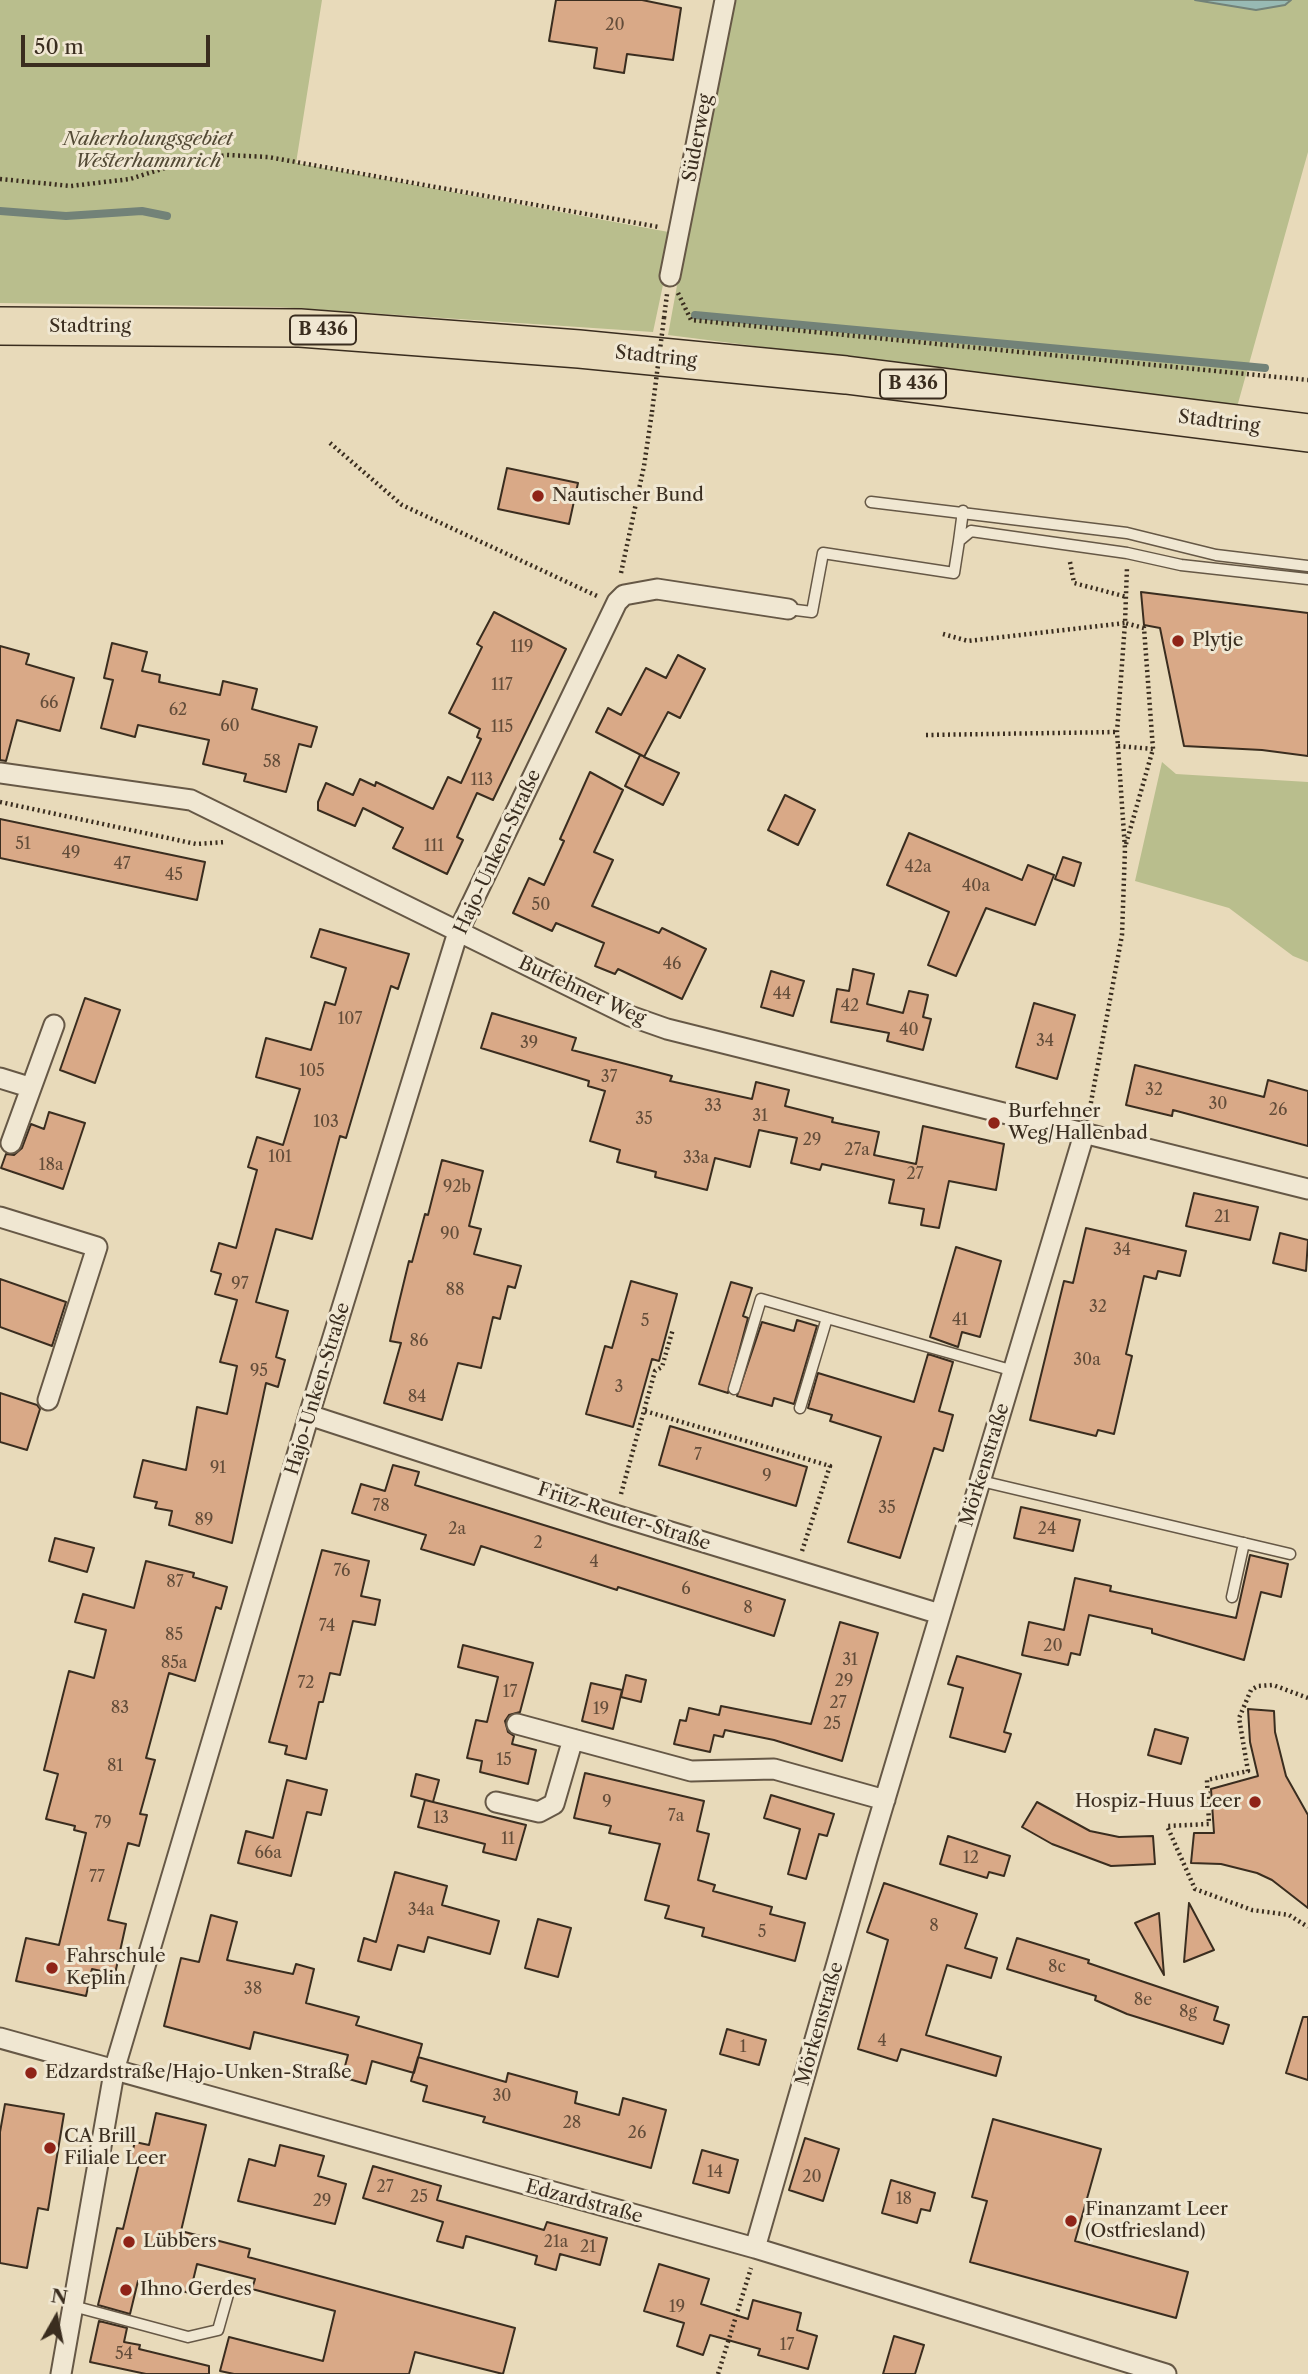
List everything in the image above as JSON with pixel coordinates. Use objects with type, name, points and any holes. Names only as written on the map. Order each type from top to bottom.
[{"type":"highway","name":"Stadtring","points":[[0,326],[300,328],[579,349],[846,375],[1308,433]]},
{"type":"street","name":"Süderweg","points":[[670,276],[725,0]]},
{"type":"street","points":[[621,598],[657,589],[788,608]]},
{"type":"street","name":"Hajo-Unken-Straße","points":[[61,2374],[114,2067],[309,1415],[458,932],[621,598]]},
{"type":"street","name":"Burfehner Weg","points":[[0,773],[191,800],[630,1016],[667,1029],[1085,1131],[1308,1189]]},
{"type":"street","points":[[11,1143],[29,1087],[54,1025]]},
{"type":"street","points":[[0,1078],[29,1087]]},
{"type":"street","name":"Mörkenstraße","points":[[755,2248],[885,1800],[1085,1131]]},
{"type":"street","points":[[0,1217],[97,1247],[48,1400]]},
{"type":"street","name":"Fritz-Reuter-Straße","points":[[309,1415],[615,1515],[940,1614]]},
{"type":"street","points":[[517,1724],[691,1771],[774,1769],[885,1800]]},
{"type":"street","points":[[496,1802],[539,1812],[554,1804],[573,1739]]},
{"type":"street","name":"Edzardstraße","points":[[0,2038],[114,2067],[367,2143],[755,2248],[1166,2374]]},
{"type":"lane","points":[[871,502],[964,511],[1127,533],[1216,555],[1308,566]]},
{"type":"lane","points":[[788,608],[811,612],[823,553],[954,573],[964,511]]},
{"type":"lane","points":[[959,541],[971,531],[1127,552],[1181,565],[1308,579]]},
{"type":"lane","points":[[734,1389],[761,1298],[1014,1371]]},
{"type":"lane","points":[[800,1408],[827,1318]]},
{"type":"lane","points":[[981,1481],[1290,1554]]},
{"type":"lane","points":[[1232,1597],[1244,1543]]},
{"type":"lane","points":[[73,2306],[188,2337],[218,2330],[229,2291]]},
{"type":"path","points":[[0,178],[71,186],[130,179],[184,162],[227,155],[268,157],[680,230]]},
{"type":"path","points":[[670,276],[691,320],[1308,380]]},
{"type":"path","points":[[330,443],[402,505],[592,594],[621,598],[620,575],[644,466],[664,318]]},
{"type":"path","points":[[1065,544],[1074,583],[1127,597]]},
{"type":"path","points":[[1085,1131],[1122,934],[1125,849],[1117,732],[1127,575]]},
{"type":"path","points":[[943,634],[968,641],[1125,623],[1144,628],[1153,749],[1125,849]]},
{"type":"path","points":[[926,735],[1117,732]]},
{"type":"path","points":[[1118,746],[1153,749]]},
{"type":"path","points":[[0,802],[196,844],[233,842]]},
{"type":"path","points":[[615,1515],[655,1371],[662,1367],[673,1329]]},
{"type":"path","points":[[645,1412],[830,1466],[796,1572]]},
{"type":"path","points":[[1308,1698],[1273,1685],[1251,1690],[1239,1718],[1248,1771],[1207,1780],[1209,1824],[1167,1826],[1195,1889],[1252,1910],[1289,1915],[1308,1927]]},
{"type":"path","points":[[718,2374],[750,2276],[755,2248]]},
{"type":"green space","name":"Naherholungsgebiet Westerhammrich","points":[[0,0],[322,0],[296,163],[674,233],[653,332],[279,307],[0,303]]},
{"type":"green space","points":[[729,0],[1195,0],[1256,10],[1285,5],[1291,0],[1308,0],[1308,152],[1237,407],[668,335]]},
{"type":"green space","points":[[1162,762],[1176,774],[1308,782],[1308,962],[1293,956],[1229,908],[1135,881]]},
{"type":"water","points":[[1195,0],[1291,0],[1285,5],[1256,10]]},
{"type":"building","points":[[556,0],[642,0],[681,8],[673,60],[627,54],[624,73],[594,68],[597,48],[549,41]]},
{"type":"building","name":"Nautischer Bund","points":[[507,468],[578,483],[569,524],[498,509]]},
{"type":"building","points":[[1141,592],[1308,613],[1308,756],[1262,750],[1184,746],[1160,628],[1144,625]]},
{"type":"building","points":[[494,612],[566,649],[493,800],[477,793],[457,837],[463,840],[447,874],[393,848],[403,828],[363,808],[355,826],[318,810],[318,802],[326,783],[353,795],[360,779],[375,786],[376,782],[433,809],[448,777],[461,783],[481,739],[477,737],[480,729],[449,713],[482,647],[477,644]]},
{"type":"building","points":[[112,643],[147,652],[142,671],[160,675],[159,682],[220,695],[223,681],[257,689],[252,709],[317,727],[311,747],[299,744],[286,792],[244,781],[246,774],[203,764],[209,740],[138,725],[135,737],[101,728],[113,680],[104,678]]},
{"type":"building","points":[[0,646],[29,654],[26,664],[74,678],[60,731],[17,720],[6,761],[0,760]]},
{"type":"building","points":[[678,655],[705,669],[680,718],[668,712],[644,757],[679,773],[663,805],[625,786],[640,755],[643,756],[596,732],[608,708],[621,715],[646,668],[666,678]]},
{"type":"building","points":[[590,772],[623,790],[594,852],[613,860],[592,906],[659,933],[662,928],[706,949],[682,999],[618,969],[615,974],[595,966],[604,943],[556,923],[552,931],[513,913],[529,878],[544,885],[564,841],[560,839]]},
{"type":"building","points":[[785,795],[815,810],[798,845],[768,830]]},
{"type":"building","points":[[0,819],[205,862],[197,900],[0,858]]},
{"type":"building","points":[[909,833],[1022,880],[1028,865],[1054,875],[1035,925],[986,908],[956,976],[928,965],[949,912],[887,885]]},
{"type":"building","points":[[1063,857],[1081,863],[1074,886],[1055,879]]},
{"type":"building","points":[[320,929],[409,954],[398,989],[391,986],[346,1138],[340,1136],[312,1239],[276,1229],[256,1302],[288,1311],[276,1357],[285,1360],[278,1387],[266,1383],[232,1543],[169,1525],[172,1511],[155,1508],[157,1502],[134,1497],[143,1460],[186,1470],[197,1407],[227,1414],[237,1366],[220,1362],[237,1300],[215,1294],[221,1274],[211,1271],[219,1243],[236,1248],[257,1170],[248,1167],[257,1137],[283,1145],[300,1089],[256,1077],[266,1038],[311,1050],[325,1002],[335,1005],[346,968],[311,957]]},
{"type":"building","points":[[853,969],[874,974],[867,1004],[903,1013],[909,991],[928,995],[923,1017],[931,1019],[923,1050],[887,1041],[889,1033],[831,1022],[837,989],[849,991]]},
{"type":"building","points":[[771,971],[804,981],[793,1016],[761,1007]]},
{"type":"building","points":[[85,998],[120,1010],[95,1083],[60,1070]]},
{"type":"building","points":[[1034,1003],[1075,1015],[1057,1079],[1016,1067]]},
{"type":"building","points":[[492,1013],[576,1038],[572,1050],[672,1076],[670,1081],[752,1099],[756,1082],[789,1090],[785,1106],[833,1118],[832,1122],[879,1132],[874,1155],[916,1164],[923,1126],[1004,1144],[996,1190],[949,1181],[939,1228],[921,1225],[924,1209],[889,1203],[894,1180],[822,1164],[820,1170],[791,1163],[797,1138],[759,1130],[750,1167],[715,1158],[707,1190],[655,1177],[656,1172],[617,1162],[620,1150],[590,1141],[605,1091],[588,1086],[589,1081],[481,1048]]},
{"type":"building","points":[[1135,1065],[1264,1097],[1268,1080],[1308,1091],[1308,1146],[1173,1110],[1172,1116],[1126,1105]]},
{"type":"building","points":[[49,1112],[85,1123],[63,1189],[1,1168],[6,1154],[14,1155],[22,1148],[31,1124],[44,1129]]},
{"type":"building","points":[[442,1160],[483,1171],[469,1226],[481,1229],[474,1254],[521,1266],[515,1288],[508,1286],[500,1319],[493,1317],[481,1368],[458,1363],[442,1420],[384,1403],[401,1343],[390,1341],[394,1323],[409,1261],[412,1262],[425,1214],[428,1215]]},
{"type":"building","points":[[1194,1193],[1258,1207],[1250,1240],[1186,1226]]},
{"type":"building","points":[[1086,1228],[1186,1251],[1180,1276],[1158,1271],[1156,1279],[1144,1276],[1126,1354],[1132,1356],[1114,1434],[1098,1430],[1096,1436],[1030,1420],[1064,1281],[1073,1283]]},
{"type":"building","points":[[1280,1233],[1308,1240],[1306,1271],[1273,1263]]},
{"type":"building","points":[[956,1247],[1001,1261],[980,1337],[962,1332],[958,1347],[930,1337]]},
{"type":"building","points":[[0,1279],[66,1302],[52,1346],[0,1327]]},
{"type":"building","points":[[631,1281],[677,1294],[659,1361],[652,1359],[633,1427],[586,1414],[605,1346],[612,1348]]},
{"type":"building","points":[[731,1282],[752,1288],[743,1316],[748,1318],[728,1393],[699,1384]]},
{"type":"building","points":[[797,1320],[817,1326],[794,1404],[774,1398],[772,1406],[737,1396],[762,1322],[794,1331]]},
{"type":"building","points":[[928,1354],[953,1362],[939,1411],[953,1415],[943,1451],[934,1448],[900,1558],[848,1542],[881,1437],[830,1421],[832,1415],[808,1408],[818,1373],[914,1402]]},
{"type":"building","points":[[0,1393],[37,1405],[40,1409],[27,1450],[0,1442]]},
{"type":"building","points":[[670,1426],[807,1467],[796,1506],[659,1465]]},
{"type":"building","points":[[393,1465],[419,1472],[415,1485],[785,1600],[774,1636],[618,1587],[617,1590],[481,1546],[474,1565],[421,1549],[426,1535],[352,1513],[361,1484],[385,1491]]},
{"type":"building","points":[[1021,1507],[1080,1520],[1073,1551],[1014,1538]]},
{"type":"building","points":[[55,1538],[94,1548],[87,1572],[49,1561]]},
{"type":"building","points":[[322,1550],[369,1561],[361,1596],[380,1600],[375,1625],[353,1621],[340,1675],[330,1673],[323,1702],[319,1702],[306,1759],[285,1754],[287,1746],[269,1742]]},
{"type":"building","points":[[1250,1555],[1288,1564],[1281,1597],[1261,1592],[1244,1660],[1152,1633],[1152,1629],[1089,1615],[1080,1655],[1071,1653],[1068,1665],[1022,1655],[1029,1622],[1064,1630],[1075,1578],[1111,1586],[1110,1591],[1236,1618]]},
{"type":"building","points":[[146,1561],[194,1573],[193,1577],[227,1587],[221,1609],[216,1607],[195,1681],[169,1673],[146,1758],[155,1760],[140,1814],[147,1815],[139,1846],[128,1843],[108,1920],[126,1924],[115,1974],[92,1969],[86,1996],[16,1981],[26,1938],[59,1945],[86,1833],[74,1830],[75,1826],[46,1819],[58,1774],[44,1770],[69,1671],[94,1678],[106,1630],[75,1622],[83,1594],[134,1608]]},
{"type":"building","points":[[840,1622],[878,1633],[842,1761],[774,1740],[725,1730],[723,1737],[714,1735],[710,1752],[674,1744],[680,1720],[686,1721],[689,1708],[719,1715],[721,1706],[811,1724]]},
{"type":"building","points":[[463,1645],[533,1663],[520,1712],[509,1715],[505,1721],[508,1732],[514,1736],[512,1744],[536,1750],[528,1784],[480,1772],[482,1761],[467,1758],[476,1720],[487,1722],[498,1677],[458,1667]]},
{"type":"building","points":[[957,1656],[1021,1674],[1004,1732],[1011,1734],[1005,1752],[950,1737],[963,1688],[948,1684]]},
{"type":"building","points":[[626,1675],[646,1680],[641,1702],[621,1697]]},
{"type":"building","points":[[591,1683],[622,1690],[613,1729],[582,1721]]},
{"type":"building","name":"Hospiz-Huus Leer","points":[[1248,1709],[1274,1711],[1275,1732],[1286,1776],[1308,1815],[1308,1908],[1272,1880],[1257,1873],[1221,1864],[1191,1863],[1194,1833],[1214,1833],[1211,1789],[1258,1776],[1250,1742]]},
{"type":"building","points":[[1155,1729],[1188,1738],[1181,1764],[1148,1755]]},
{"type":"building","points":[[585,1773],[704,1801],[697,1831],[709,1834],[698,1880],[715,1885],[713,1891],[772,1907],[770,1914],[805,1923],[795,1961],[702,1936],[704,1928],[665,1918],[669,1906],[645,1900],[660,1844],[609,1833],[611,1826],[574,1818]]},
{"type":"building","points":[[416,1774],[439,1780],[433,1802],[411,1796]]},
{"type":"building","points":[[287,1780],[327,1790],[321,1815],[307,1812],[291,1876],[238,1863],[246,1831],[273,1838]]},
{"type":"building","points":[[771,1795],[834,1814],[827,1836],[819,1834],[806,1879],[788,1874],[800,1829],[764,1818]]},
{"type":"building","points":[[425,1800],[526,1825],[516,1860],[483,1852],[485,1844],[418,1827]]},
{"type":"building","points":[[1037,1802],[1090,1831],[1119,1837],[1153,1836],[1155,1864],[1111,1866],[1052,1844],[1022,1827]]},
{"type":"building","points":[[948,1836],[1010,1856],[1004,1876],[989,1872],[987,1878],[940,1864]]},
{"type":"building","points":[[395,1872],[447,1886],[442,1905],[499,1921],[490,1954],[428,1937],[424,1952],[398,1945],[391,1970],[358,1961],[364,1938],[376,1942]]},
{"type":"building","points":[[884,1883],[977,1914],[965,1948],[997,1958],[991,1978],[947,1965],[926,2035],[1001,2057],[996,2076],[901,2049],[897,2061],[858,2049],[888,1940],[867,1932]]},
{"type":"building","points":[[1189,1903],[1214,1950],[1184,1962]]},
{"type":"building","points":[[1159,1913],[1164,1975],[1135,1923]]},
{"type":"building","points":[[211,1915],[237,1922],[227,1960],[293,1974],[296,1964],[314,1969],[306,2003],[359,2017],[356,2025],[422,2044],[414,2073],[372,2061],[366,2084],[342,2077],[348,2055],[254,2032],[250,2049],[164,2026],[181,1958],[199,1962]]},
{"type":"building","points":[[538,1919],[571,1928],[558,1977],[525,1968]]},
{"type":"building","points":[[1017,1938],[1089,1960],[1088,1963],[1218,2007],[1214,2020],[1229,2025],[1223,2044],[1127,2014],[1095,2000],[1096,1996],[1007,1969]]},
{"type":"building","points":[[1303,2017],[1308,2017],[1308,2080],[1286,2073]]},
{"type":"building","points":[[727,2029],[766,2040],[759,2065],[720,2054]]},
{"type":"building","points":[[418,2057],[506,2082],[508,2073],[577,2092],[575,2103],[619,2115],[623,2098],[666,2110],[651,2168],[483,2122],[485,2117],[423,2101],[427,2086],[411,2081]]},
{"type":"building","points":[[5,2104],[64,2114],[48,2210],[38,2208],[27,2268],[0,2263],[0,2132]]},
{"type":"building","points":[[156,2113],[206,2125],[181,2231],[250,2249],[248,2257],[515,2328],[503,2374],[415,2352],[409,2374],[234,2374],[220,2371],[229,2337],[323,2361],[335,2311],[252,2289],[255,2279],[197,2264],[190,2293],[138,2281],[130,2314],[98,2305],[117,2228],[123,2229],[139,2163],[130,2160],[135,2142],[149,2145]]},
{"type":"building","name":"Finanzamt Leer (Ostfriesland)","points":[[993,2119],[1101,2149],[1075,2241],[1188,2272],[1176,2318],[970,2262],[987,2201],[972,2197]]},
{"type":"building","points":[[805,2138],[839,2149],[823,2201],[789,2190]]},
{"type":"building","points":[[280,2145],[324,2156],[318,2176],[346,2184],[335,2224],[238,2201],[249,2159],[275,2166]]},
{"type":"building","points":[[702,2150],[738,2160],[729,2193],[693,2183]]},
{"type":"building","points":[[373,2166],[441,2186],[437,2200],[544,2230],[547,2222],[607,2238],[600,2265],[560,2254],[556,2270],[535,2264],[537,2256],[466,2236],[463,2248],[437,2241],[443,2222],[363,2198]]},
{"type":"building","points":[[891,2180],[935,2193],[930,2211],[921,2209],[917,2223],[882,2213]]},
{"type":"building","points":[[659,2264],[709,2279],[701,2304],[748,2319],[753,2300],[801,2313],[797,2330],[817,2336],[808,2369],[758,2355],[760,2349],[710,2335],[703,2355],[677,2346],[684,2323],[644,2311]]},
{"type":"building","points":[[99,2321],[127,2328],[124,2342],[140,2345],[139,2349],[209,2366],[209,2374],[146,2374],[90,2362]]},
{"type":"building","points":[[894,2336],[924,2345],[915,2374],[883,2374]]},
{"type":"waterway","points":[[0,211],[66,216],[142,211],[167,216]]},
{"type":"waterway","points":[[695,315],[1265,368]]},
{"type":"place","name":"Nautischer Bund","points":[[538,496]]},
{"type":"place","name":"Plytje","points":[[1178,641]]},
{"type":"place","name":"Burfehner Weg/Hallenbad","points":[[994,1123]]},
{"type":"place","name":"Hospiz-Huus Leer","points":[[1255,1802]]},
{"type":"place","name":"Fahrschule Keplin","points":[[52,1968]]},
{"type":"place","name":"Edzardstraße/Hajo-Unken-Straße","points":[[31,2073]]},
{"type":"place","name":"CA Brill Filiale Leer","points":[[50,2148]]},
{"type":"place","name":"Finanzamt Leer (Ostfriesland)","points":[[1071,2221]]},
{"type":"place","name":"Lübbers","points":[[129,2242]]},
{"type":"place","name":"Ihno Gerdes","points":[[126,2290]]}]
